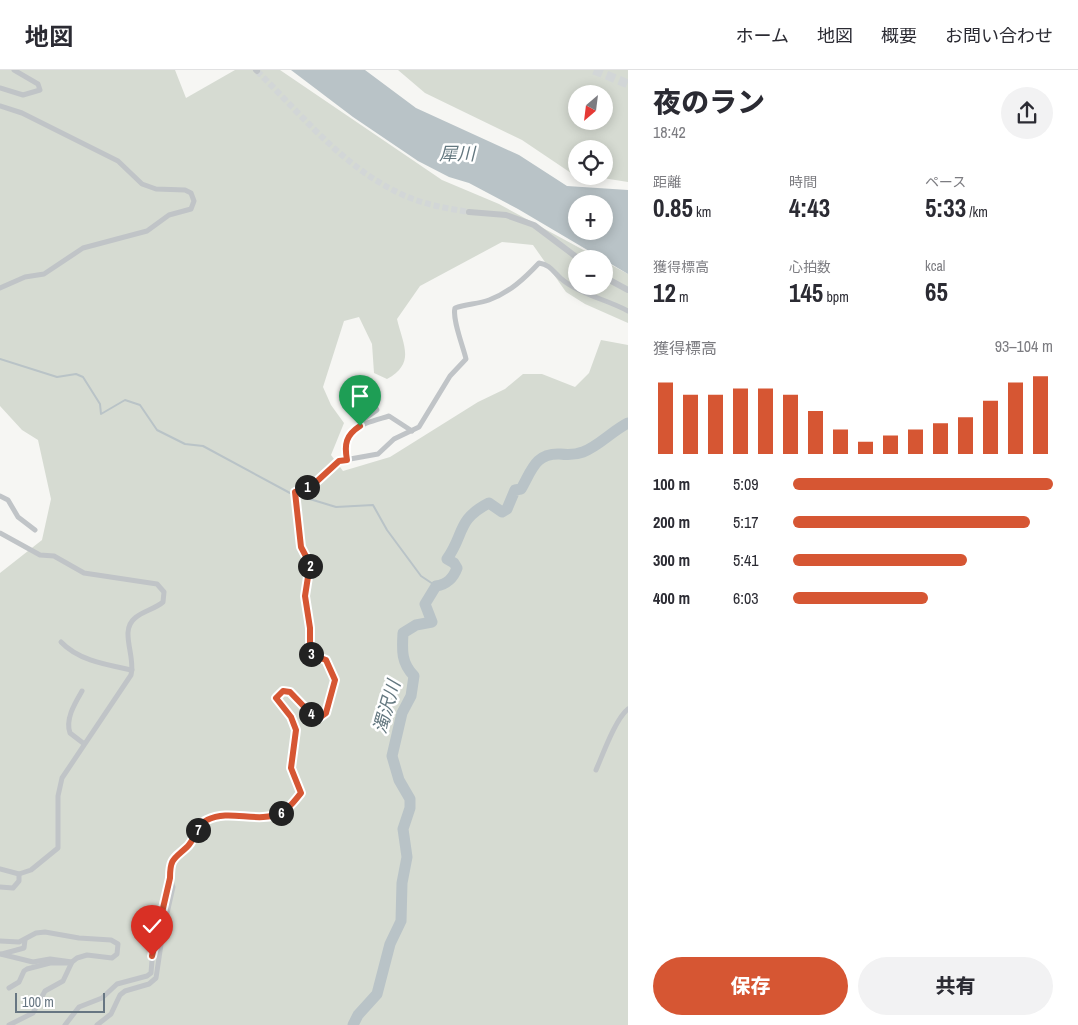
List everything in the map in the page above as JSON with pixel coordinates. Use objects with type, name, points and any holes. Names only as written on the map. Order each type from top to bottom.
[{"type":"street","points":[[0,88],[24,95],[40,90],[35,82],[14,70]]},
{"type":"street","points":[[0,106],[29,116],[118,161],[142,184],[156,189],[185,190],[194,197],[191,209],[169,215],[147,231],[83,248],[44,274],[25,277],[0,288]]},
{"type":"street","points":[[469,212],[506,215],[534,226],[568,250]]},
{"type":"street","points":[[65,1025],[79,1007],[102,998],[117,984],[147,976],[151,973],[153,948],[170,878],[170,867],[174,857],[188,847],[206,820],[224,814],[251,817],[275,815],[288,808],[301,793],[291,768],[296,730],[291,717],[276,698],[283,691],[290,692],[314,717],[319,718],[326,713],[335,680],[326,660],[310,654],[309,650],[310,628],[305,596],[310,564],[301,547],[295,494],[314,484],[339,461],[378,454],[394,438],[412,431],[424,421],[450,376],[466,359],[460,332],[454,322],[455,308],[488,300],[504,293],[525,279],[539,263],[550,266],[564,281],[580,290],[628,311]]},
{"type":"street","points":[[613,282],[628,290]]},
{"type":"street","points":[[360,426],[363,420],[377,410],[363,389]]},
{"type":"street","points":[[347,460],[346,442],[349,435],[360,426],[389,416],[412,431]]},
{"type":"street","points":[[0,496],[8,500],[18,517],[36,530]]},
{"type":"street","points":[[0,533],[40,555],[54,556],[84,573],[158,584],[164,592],[163,602],[135,618],[129,626],[128,632],[133,660],[132,670],[126,684],[83,743],[62,778],[59,788],[58,848],[31,870],[19,874],[0,869]]},
{"type":"street","points":[[61,642],[68,649],[99,663],[132,670]]},
{"type":"street","points":[[82,691],[70,718],[69,726],[70,733],[83,743]]},
{"type":"street","points":[[596,770],[611,735],[618,726],[621,715],[628,709]]},
{"type":"street","points":[[0,887],[13,888],[18,881],[19,874]]},
{"type":"street","points":[[97,1025],[111,1014],[120,995],[125,991],[149,984],[156,978],[163,930],[173,887],[170,878]]},
{"type":"street","points":[[0,941],[19,942],[36,933],[45,932],[79,938],[111,940],[118,944],[118,952],[114,957],[81,956],[72,962],[63,981],[45,991],[33,1014],[9,1025]]},
{"type":"street","points":[[1,954],[26,947],[25,940]]},
{"type":"street","points":[[1,954],[33,962],[50,959],[72,962]]},
{"type":"street","points":[[10,988],[19,982],[24,971],[27,969],[50,963],[72,962]]},
{"type":"shaded area","points":[[0,70],[175,70],[186,98],[235,70],[280,70],[442,180],[499,204],[583,250],[568,250],[568,293],[533,245],[502,242],[420,286],[397,319],[404,345],[404,360],[402,367],[387,379],[374,373],[372,344],[359,317],[344,321],[323,387],[331,405],[344,423],[331,455],[343,471],[390,457],[478,402],[505,389],[523,374],[542,374],[575,387],[589,373],[601,340],[628,345],[628,1025],[0,1025],[0,573],[42,540],[51,499],[38,440],[22,430],[0,406]]},
{"type":"shaded area","points":[[398,70],[628,70],[628,182],[613,180],[613,140],[568,140],[568,171],[522,140],[425,93]]},
{"type":"shaded area","points":[[613,266],[628,274],[628,323],[585,304],[571,295],[613,295]]},
{"type":"water","name":"犀川","points":[[291,70],[365,70],[416,108],[519,155],[567,186],[628,190],[628,274],[613,265],[613,250],[587,250],[570,240],[613,240],[613,195],[568,195],[568,239],[469,183],[449,177],[418,161],[353,117]]},
{"type":"waterway","points":[[0,359],[57,377],[76,374],[83,377],[100,404],[101,414],[125,400],[140,405],[157,430],[185,444],[203,446],[290,493],[336,507],[373,505],[387,530],[421,576],[436,586]]},
{"type":"waterway","name":"濁沢川","points":[[353,1025],[358,1015],[377,994],[390,944],[401,921],[402,883],[407,857],[403,829],[410,808],[410,799],[399,780],[392,756],[402,713],[411,696],[414,676],[405,661],[403,633],[416,625],[432,622],[425,604],[436,586],[449,580],[455,572],[457,568],[454,563],[447,559],[462,528],[471,515],[489,503],[502,512],[507,509],[515,490],[521,489],[535,464],[545,456],[583,452],[628,423]]},
{"type":"tunnel","points":[[594,70],[628,84]]},
{"type":"tunnel","points":[[257,71],[323,138],[359,169],[378,182],[424,203],[469,212]]},
{"type":"route","points":[[152,956],[170,878],[170,867],[174,857],[188,847],[202,823],[224,814],[251,817],[275,815],[284,812],[301,793],[291,768],[296,730],[291,717],[276,698],[283,691],[290,692],[305,709],[314,717],[319,718],[326,713],[327,703],[335,680],[326,660],[310,654],[309,650],[311,636],[305,596],[310,564],[301,547],[298,510],[294,496],[296,490],[311,486],[339,461],[347,460],[346,442],[353,430],[360,426]]}]
